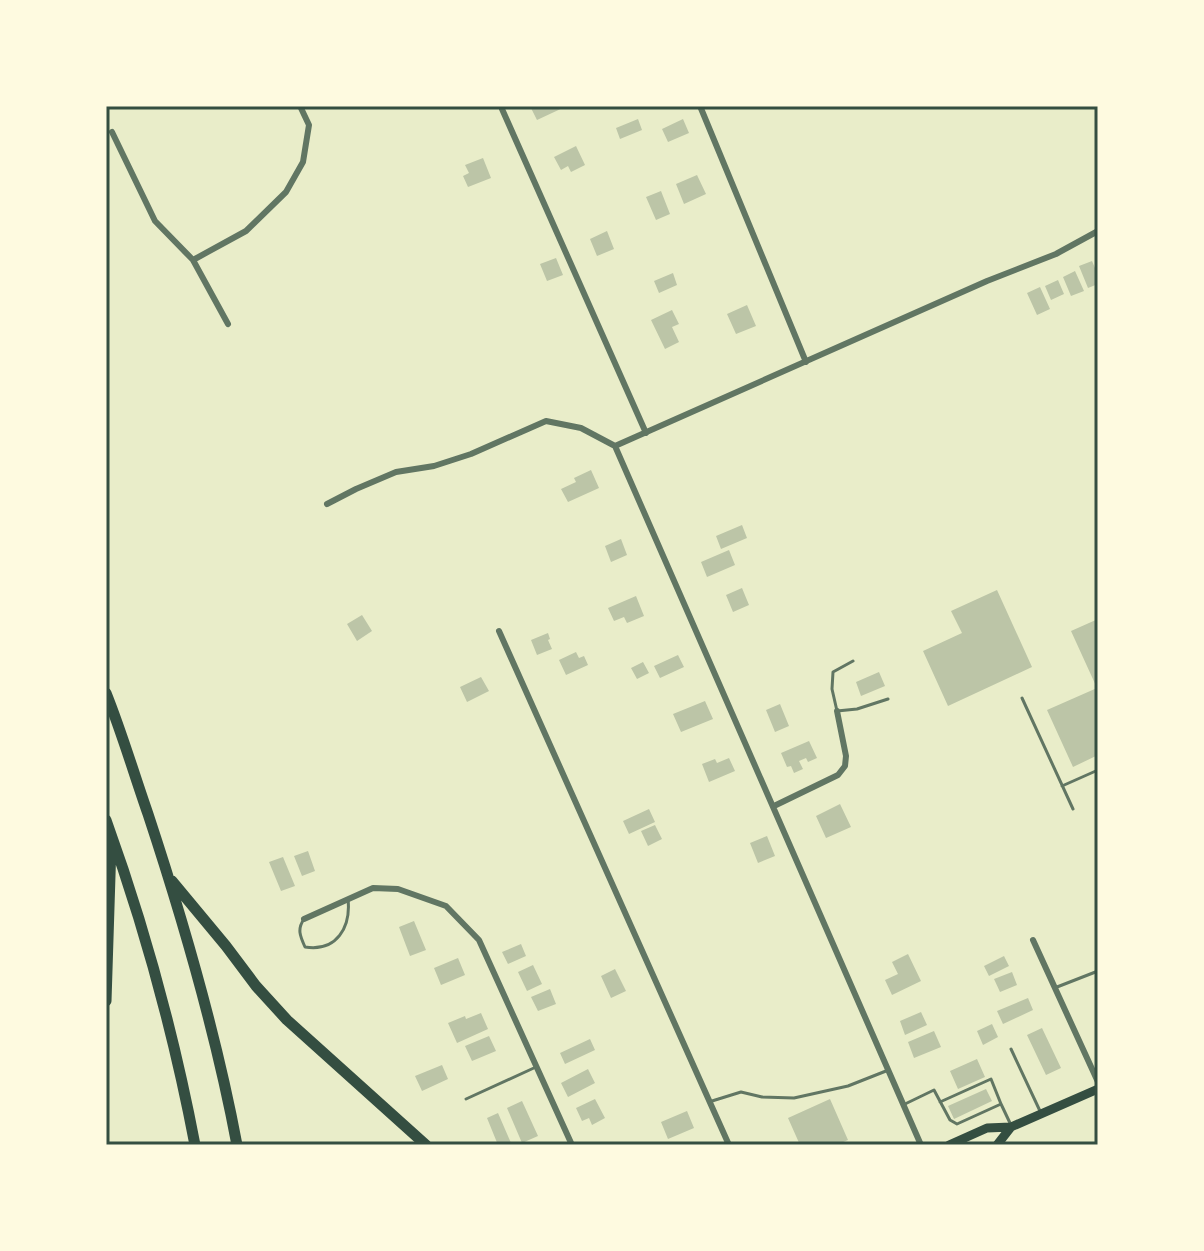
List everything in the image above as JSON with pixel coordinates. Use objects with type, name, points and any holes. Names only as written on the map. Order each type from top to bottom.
[{"type":"highway","points":[[106,693],[191,951],[237,1145]]},
{"type":"highway","points":[[106,820],[140,923],[195,1145]]},
{"type":"highway","points":[[106,1001],[111,835]]},
{"type":"highway","points":[[169,877],[287,1020],[426,1145]]},
{"type":"main road","points":[[949,1145],[987,1128],[1011,1127],[1098,1089]]},
{"type":"main road","points":[[997,1145],[1011,1127]]},
{"type":"street","points":[[193,260],[246,231],[286,192],[303,162],[309,125],[300,106]]},
{"type":"street","points":[[700,106],[806,362]]},
{"type":"street","points":[[502,109],[646,433]]},
{"type":"street","points":[[112,132],[155,221],[193,260],[228,324]]},
{"type":"street","points":[[615,446],[987,281],[1056,254],[1098,231]]},
{"type":"street","points":[[327,504],[396,472],[434,466],[471,454],[546,421],[581,428],[615,446],[921,1145]]},
{"type":"street","points":[[499,631],[729,1145]]},
{"type":"street","points":[[774,806],[838,775],[845,766],[846,756],[837,711]]},
{"type":"street","points":[[304,919],[373,888],[398,889],[446,906],[479,940],[572,1145]]},
{"type":"street","points":[[1033,940],[1098,1082]]},
{"type":"lane","points":[[853,661],[833,672],[832,689],[837,711],[857,709],[888,699]]},
{"type":"lane","points":[[1022,698],[1073,809]]},
{"type":"lane","points":[[1062,786],[1098,770]]},
{"type":"lane","points":[[304,919],[299,934],[305,947],[321,948],[340,936],[347,925],[350,912],[348,899]]},
{"type":"lane","points":[[1055,988],[1098,971]]},
{"type":"lane","points":[[1011,1049],[1041,1114]]},
{"type":"lane","points":[[466,1099],[536,1067]]},
{"type":"lane","points":[[710,1102],[741,1092],[762,1097],[794,1098],[848,1086],[889,1070]]},
{"type":"lane","points":[[940,1102],[991,1079],[1011,1127]]},
{"type":"lane","points":[[973,1087],[976,1093]]},
{"type":"lane","points":[[905,1104],[934,1090],[950,1120],[957,1124],[1001,1104]]},
{"type":"lane","points":[[958,1094],[961,1100]]},
{"type":"lane","points":[[982,1106],[985,1112]]},
{"type":"lane","points":[[967,1112],[969,1118]]},
{"type":"lane","points":[[964,1121],[971,1135]]},
{"type":"building","points":[[530,106],[567,106],[537,120]]},
{"type":"building","points":[[638,119],[642,130],[620,139],[616,128]]},
{"type":"building","points":[[683,119],[689,133],[668,142],[662,129]]},
{"type":"building","points":[[576,146],[585,165],[571,172],[568,166],[561,170],[554,157]]},
{"type":"building","points":[[483,158],[491,178],[468,187],[463,176],[469,173],[465,165]]},
{"type":"building","points":[[697,175],[706,194],[684,204],[676,184]]},
{"type":"building","points":[[661,191],[670,214],[656,220],[646,197]]},
{"type":"building","points":[[607,231],[614,249],[597,256],[590,239]]},
{"type":"building","points":[[556,258],[563,275],[547,281],[540,264]]},
{"type":"building","points":[[1092,261],[1098,284],[1088,288],[1079,266]]},
{"type":"building","points":[[1075,271],[1084,291],[1071,296],[1063,277]]},
{"type":"building","points":[[673,273],[677,285],[659,293],[654,281]]},
{"type":"building","points":[[1058,280],[1064,294],[1051,300],[1045,286]]},
{"type":"building","points":[[1040,287],[1050,309],[1037,315],[1027,293]]},
{"type":"building","points":[[747,305],[756,326],[736,334],[727,314]]},
{"type":"building","points":[[672,310],[679,324],[672,327],[679,342],[665,349],[651,320]]},
{"type":"building","points":[[591,470],[599,488],[568,502],[561,489]]},
{"type":"building","points":[[742,525],[747,538],[721,549],[716,536]]},
{"type":"building","points":[[621,539],[627,555],[611,562],[605,546]]},
{"type":"building","points":[[729,550],[735,565],[707,577],[701,562]]},
{"type":"building","points":[[742,588],[749,605],[733,612],[726,595]]},
{"type":"building","points":[[997,590],[1032,667],[948,706],[923,651],[962,633],[951,611]]},
{"type":"building","points":[[636,596],[644,616],[627,623],[624,617],[614,621],[608,608]]},
{"type":"building","points":[[362,615],[372,631],[357,641],[347,624]]},
{"type":"building","points":[[1098,619],[1098,755],[1073,767],[1047,710],[1097,688],[1071,631]]},
{"type":"building","points":[[548,633],[552,649],[537,655],[531,640]]},
{"type":"building","points":[[576,652],[579,658],[584,656],[588,665],[566,675],[559,660]]},
{"type":"building","points":[[678,655],[684,667],[660,678],[654,666]]},
{"type":"building","points":[[643,662],[649,673],[637,679],[631,668]]},
{"type":"building","points":[[879,672],[885,686],[861,696],[856,682]]},
{"type":"building","points":[[481,677],[489,691],[467,702],[460,687]]},
{"type":"building","points":[[705,701],[713,719],[681,732],[673,714]]},
{"type":"building","points":[[780,704],[789,726],[775,732],[766,710]]},
{"type":"building","points":[[809,741],[817,758],[808,762],[806,758],[799,761],[803,769],[794,773],[791,766],[787,767],[781,753]]},
{"type":"building","points":[[729,758],[735,771],[709,782],[702,764]]},
{"type":"building","points":[[840,804],[851,827],[826,838],[816,816]]},
{"type":"building","points":[[649,809],[655,822],[629,834],[623,821]]},
{"type":"building","points":[[655,825],[662,839],[648,846],[641,831]]},
{"type":"building","points":[[767,836],[775,856],[758,863],[750,843]]},
{"type":"building","points":[[308,851],[315,871],[302,876],[294,856]]},
{"type":"building","points":[[283,857],[295,886],[281,891],[269,862]]},
{"type":"building","points":[[414,921],[426,950],[410,956],[399,927]]},
{"type":"building","points":[[521,944],[526,956],[508,964],[502,952]]},
{"type":"building","points":[[908,954],[921,981],[892,995],[885,980],[898,974],[892,962]]},
{"type":"building","points":[[1004,956],[1009,966],[989,976],[984,966]]},
{"type":"building","points":[[458,958],[465,975],[441,985],[434,968]]},
{"type":"building","points":[[533,965],[542,984],[527,991],[518,972]]},
{"type":"building","points":[[615,969],[626,991],[611,998],[601,976]]},
{"type":"building","points":[[1012,972],[1017,985],[1000,992],[994,979]]},
{"type":"building","points":[[550,989],[556,1004],[538,1011],[531,997]]},
{"type":"building","points":[[1028,998],[1033,1010],[1003,1024],[997,1011]]},
{"type":"building","points":[[921,1012],[927,1025],[905,1035],[900,1021]]},
{"type":"building","points":[[481,1013],[488,1029],[457,1043],[448,1023]]},
{"type":"building","points":[[992,1024],[998,1037],[983,1045],[977,1031]]},
{"type":"building","points":[[1042,1028],[1061,1068],[1046,1075],[1027,1035]]},
{"type":"building","points":[[934,1031],[941,1047],[914,1058],[908,1042]]},
{"type":"building","points":[[489,1036],[496,1051],[472,1061],[465,1046]]},
{"type":"building","points":[[590,1039],[595,1050],[565,1064],[560,1053]]},
{"type":"building","points":[[977,1059],[985,1077],[958,1089],[950,1071]]},
{"type":"building","points":[[442,1065],[448,1079],[422,1091],[415,1076]]},
{"type":"building","points":[[588,1069],[595,1083],[568,1097],[561,1083]]},
{"type":"building","points":[[986,1089],[992,1101],[954,1119],[948,1106]]},
{"type":"building","points":[[595,1099],[605,1118],[592,1125],[589,1118],[582,1121],[576,1108]]},
{"type":"building","points":[[830,1099],[848,1140],[836,1145],[800,1145],[788,1118]]},
{"type":"building","points":[[522,1101],[538,1136],[522,1143],[507,1108]]},
{"type":"building","points":[[687,1111],[694,1128],[668,1139],[661,1122]]},
{"type":"building","points":[[498,1113],[511,1143],[507,1145],[498,1145],[487,1118]]}]
